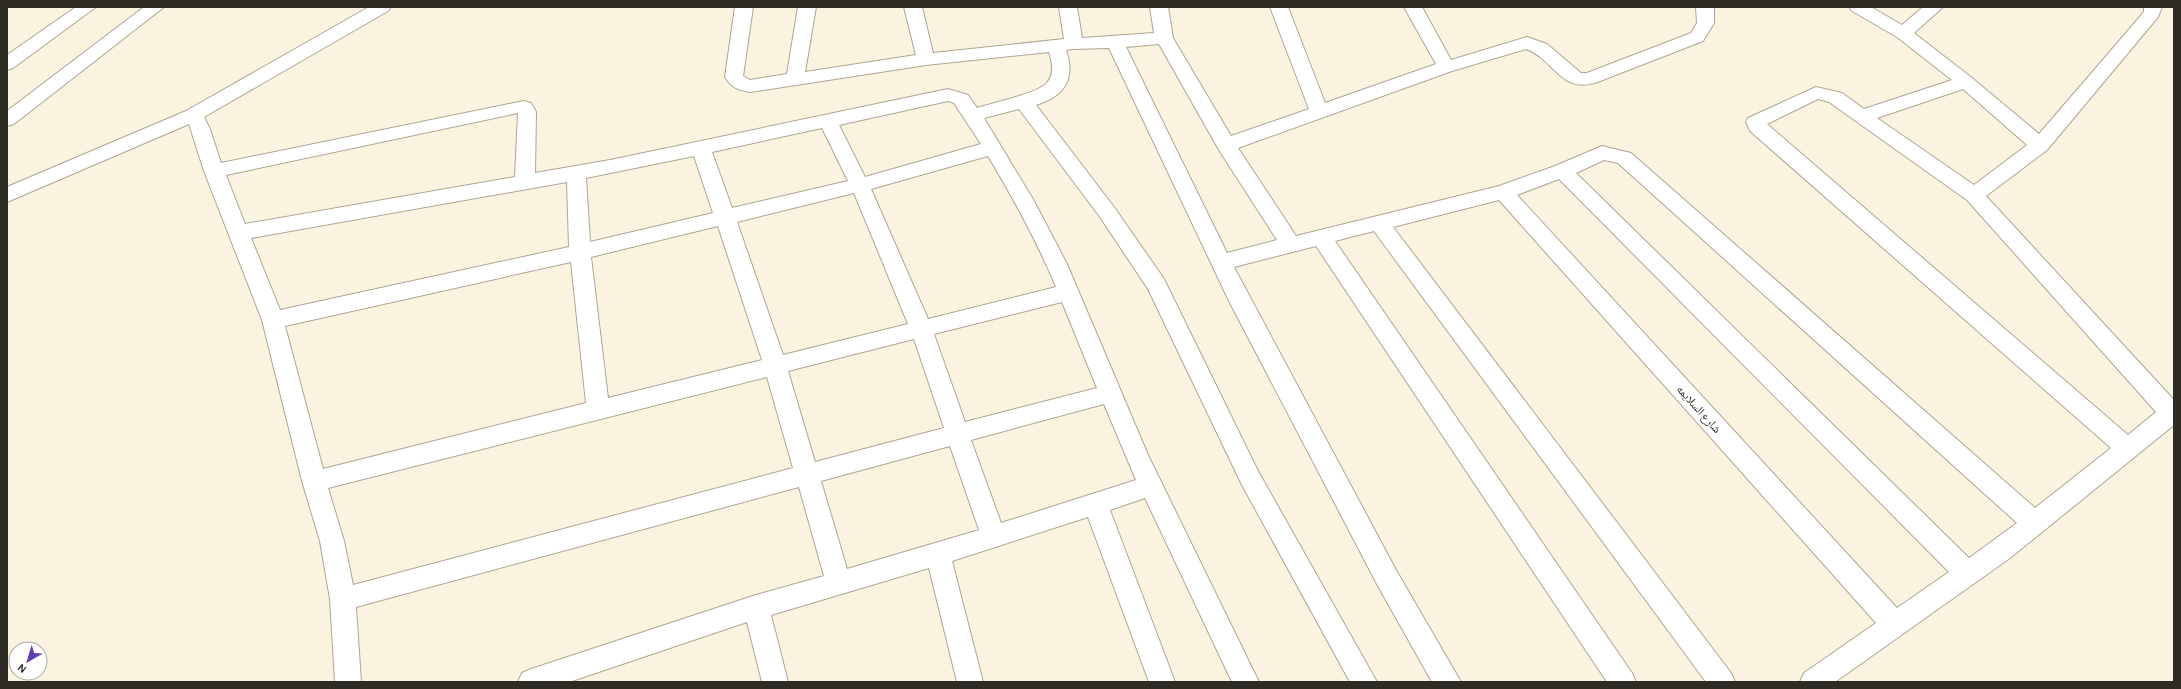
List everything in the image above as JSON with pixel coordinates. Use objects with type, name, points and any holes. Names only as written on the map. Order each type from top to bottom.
[{"type":"street","points":[[7,64],[87,7]]},
{"type":"street","points":[[7,120],[155,7]]},
{"type":"street","points":[[7,195],[193,115],[382,7]]},
{"type":"street","points":[[744,7],[734,77],[740,84],[750,86],[926,59],[1065,44],[1164,38]]},
{"type":"street","points":[[795,80],[807,7]]},
{"type":"street","points":[[912,7],[926,59]]},
{"type":"street","points":[[973,115],[1023,102],[1049,92],[1057,86],[1061,76],[1060,60],[1065,44],[1068,7]]},
{"type":"street","points":[[1159,7],[1164,38],[1226,145],[1291,245]]},
{"type":"street","points":[[1279,7],[1319,111]]},
{"type":"street","points":[[1413,7],[1446,67]]},
{"type":"street","points":[[1226,145],[1446,67],[1527,43],[1541,48],[1569,74],[1583,80],[1589,79],[1697,37],[1704,30],[1707,17],[1705,7]]},
{"type":"street","points":[[1858,7],[1903,33],[1966,82],[2040,145]]},
{"type":"street","points":[[1903,33],[1934,7]]},
{"type":"street","points":[[1974,195],[2040,145],[2152,13],[2153,7]]},
{"type":"street","points":[[1115,42],[1221,262],[1387,578],[1431,657],[1448,682]]},
{"type":"street","points":[[1862,116],[1966,82]]},
{"type":"street","points":[[1813,682],[1968,574],[2173,414],[1974,195],[1862,116],[1835,98],[1816,92],[1756,120],[1755,124],[2128,448]]},
{"type":"street","points":[[239,233],[525,182],[948,95],[961,99],[973,115],[1024,201],[1058,264],[1110,393],[1151,486],[1246,682]]},
{"type":"street","points":[[1023,102],[1107,212],[1157,285],[1250,478],[1364,682]]},
{"type":"street","points":[[214,171],[517,107],[524,107],[527,112],[525,182]]},
{"type":"street","points":[[193,115],[201,129],[214,171],[272,320],[314,481],[332,541],[343,599],[348,682]]},
{"type":"street","points":[[827,120],[860,185],[921,329],[993,536]]},
{"type":"street","points":[[701,147],[775,366],[839,583]]},
{"type":"street","points":[[272,320],[580,252],[724,216],[860,185],[992,148]]},
{"type":"street","points":[[1221,262],[1291,245],[1320,236],[1503,192],[1562,171],[1602,153],[1624,158],[2034,523]]},
{"type":"street","points":[[1562,171],[1968,574]]},
{"type":"street","points":[[576,172],[580,252],[598,410]]},
{"type":"street","name":"شارع السلايمه","points":[[1503,192],[1895,625]]},
{"type":"street","points":[[1378,222],[1722,682]]},
{"type":"street","points":[[1320,236],[1623,682]]},
{"type":"street","points":[[314,481],[1069,292]]},
{"type":"street","points":[[343,599],[1110,393]]},
{"type":"street","points":[[531,682],[756,607],[938,554],[1151,486]]},
{"type":"street","points":[[1096,504],[1162,682]]},
{"type":"street","points":[[938,554],[970,682]]},
{"type":"street","points":[[756,607],[775,682]]}]
